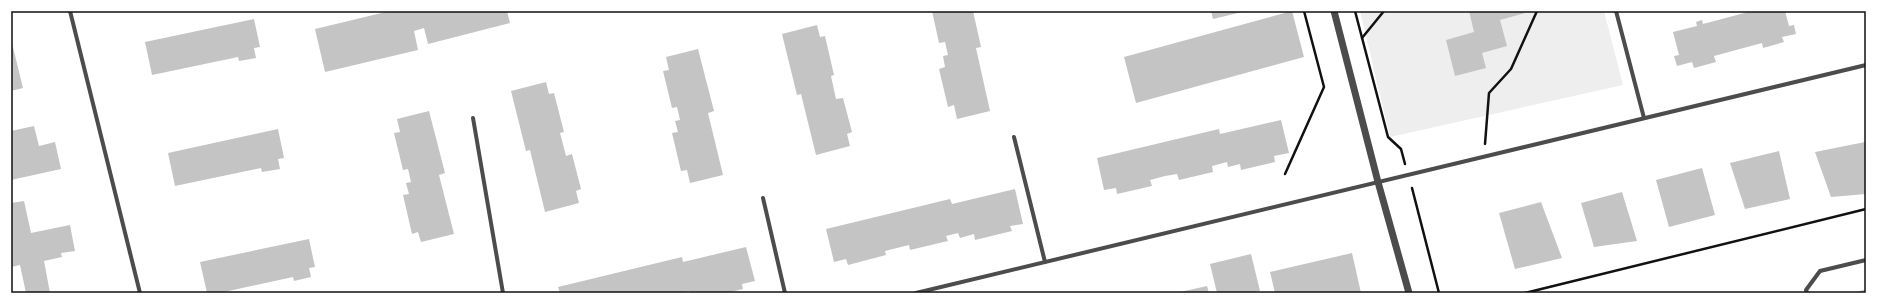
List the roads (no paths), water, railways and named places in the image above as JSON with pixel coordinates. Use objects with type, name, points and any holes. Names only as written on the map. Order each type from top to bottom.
[{"type":"street","points":[[70,11],[140,293]]},
{"type":"street","points":[[1334,11],[1378,182],[1409,293]]},
{"type":"street","points":[[1616,11],[1644,118]]},
{"type":"street","points":[[916,293],[1866,64]]},
{"type":"street","points":[[473,118],[503,293]]},
{"type":"street","points":[[1014,137],[1045,262]]},
{"type":"street","points":[[763,198],[785,293]]},
{"type":"street","points":[[1807,293],[1806,290],[1820,271],[1866,260]]}]
